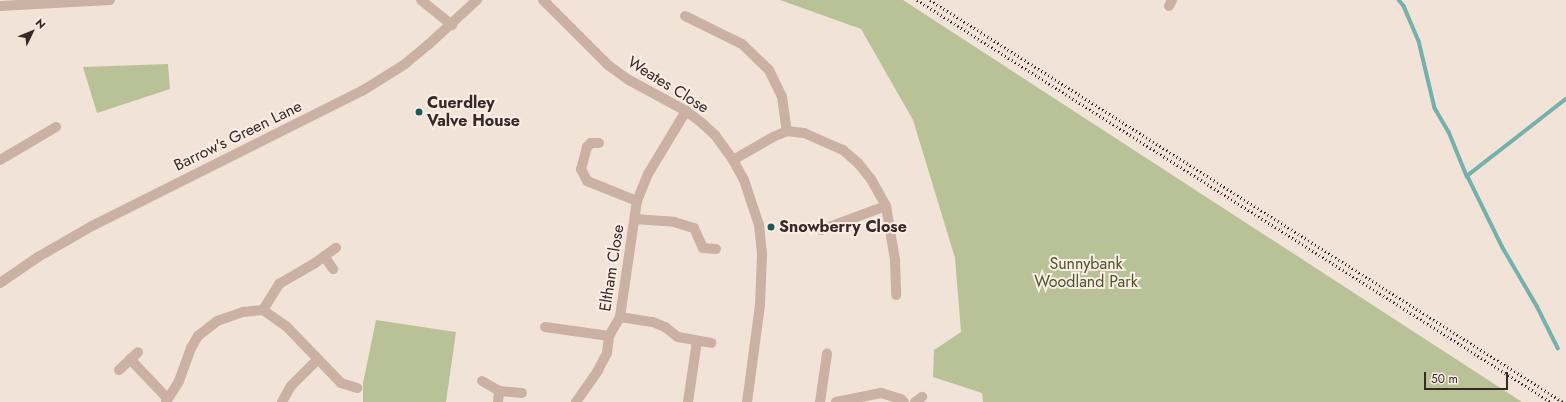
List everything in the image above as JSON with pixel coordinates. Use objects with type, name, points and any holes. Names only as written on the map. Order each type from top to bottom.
[{"type":"street","points":[[0,6],[110,0]]},
{"type":"street","points":[[421,0],[452,25]]},
{"type":"street","name":"Barrow's Green Lane","points":[[0,283],[38,257],[92,226],[362,91],[405,64],[452,25],[477,0]]},
{"type":"street","name":"Weates Close","points":[[543,0],[608,65],[629,80],[686,111],[702,123],[715,135],[734,160],[752,201],[759,225],[762,255],[760,305],[747,402]]},
{"type":"street","points":[[685,16],[742,44],[769,70],[782,97],[787,132]]},
{"type":"street","name":"Eltham Close","points":[[576,402],[598,370],[607,353],[609,336],[620,317],[637,201],[648,174],[686,111]]},
{"type":"street","points":[[0,160],[56,127]]},
{"type":"street","points":[[734,160],[773,136],[787,132],[804,133],[843,150],[858,163],[871,179],[886,206],[895,260],[896,295]]},
{"type":"street","points":[[599,143],[592,143],[587,147],[581,169],[587,181],[637,201]]},
{"type":"street","points":[[821,230],[886,206]]},
{"type":"street","points":[[635,219],[674,222],[694,228],[703,248],[716,249]]},
{"type":"street","points":[[263,310],[279,284],[336,248]]},
{"type":"street","points":[[324,256],[333,270]]},
{"type":"street","points":[[130,359],[167,401],[179,381],[191,348],[198,336],[217,321],[244,312],[263,310],[286,326],[341,383],[357,388]]},
{"type":"street","points":[[620,317],[653,322],[665,327],[678,337],[711,343]]},
{"type":"street","points":[[545,327],[609,336]]},
{"type":"street","points":[[688,402],[697,341]]},
{"type":"street","points":[[119,370],[138,352]]},
{"type":"street","points":[[820,402],[827,354]]},
{"type":"street","points":[[282,402],[291,386],[318,359]]},
{"type":"street","points":[[482,381],[499,391],[522,393]]},
{"type":"street","points":[[498,402],[499,391]]},
{"type":"street","points":[[836,402],[881,392],[901,398],[904,402]]},
{"type":"green space","name":"Sunnybank Woodland Park","points":[[780,0],[903,0],[1522,402],[983,402],[982,393],[933,377],[934,350],[961,332],[955,258],[913,120],[861,29]]},
{"type":"green space","points":[[168,64],[170,89],[97,113],[83,67]]},
{"type":"green space","points":[[376,320],[456,332],[446,402],[363,402],[363,383]]},
{"type":"waterway","points":[[1399,0],[1404,6],[1419,41],[1435,108],[1449,132],[1467,176]]},
{"type":"waterway","points":[[1558,349],[1537,307],[1502,247],[1467,176],[1566,99]]},
{"type":"railway","points":[[917,0],[1551,402]]},
{"type":"railway","points":[[930,0],[1563,402]]},
{"type":"place","name":"Cuerdley Valve House","points":[[419,112]]},
{"type":"place","name":"Snowberry Close","points":[[771,227]]}]
